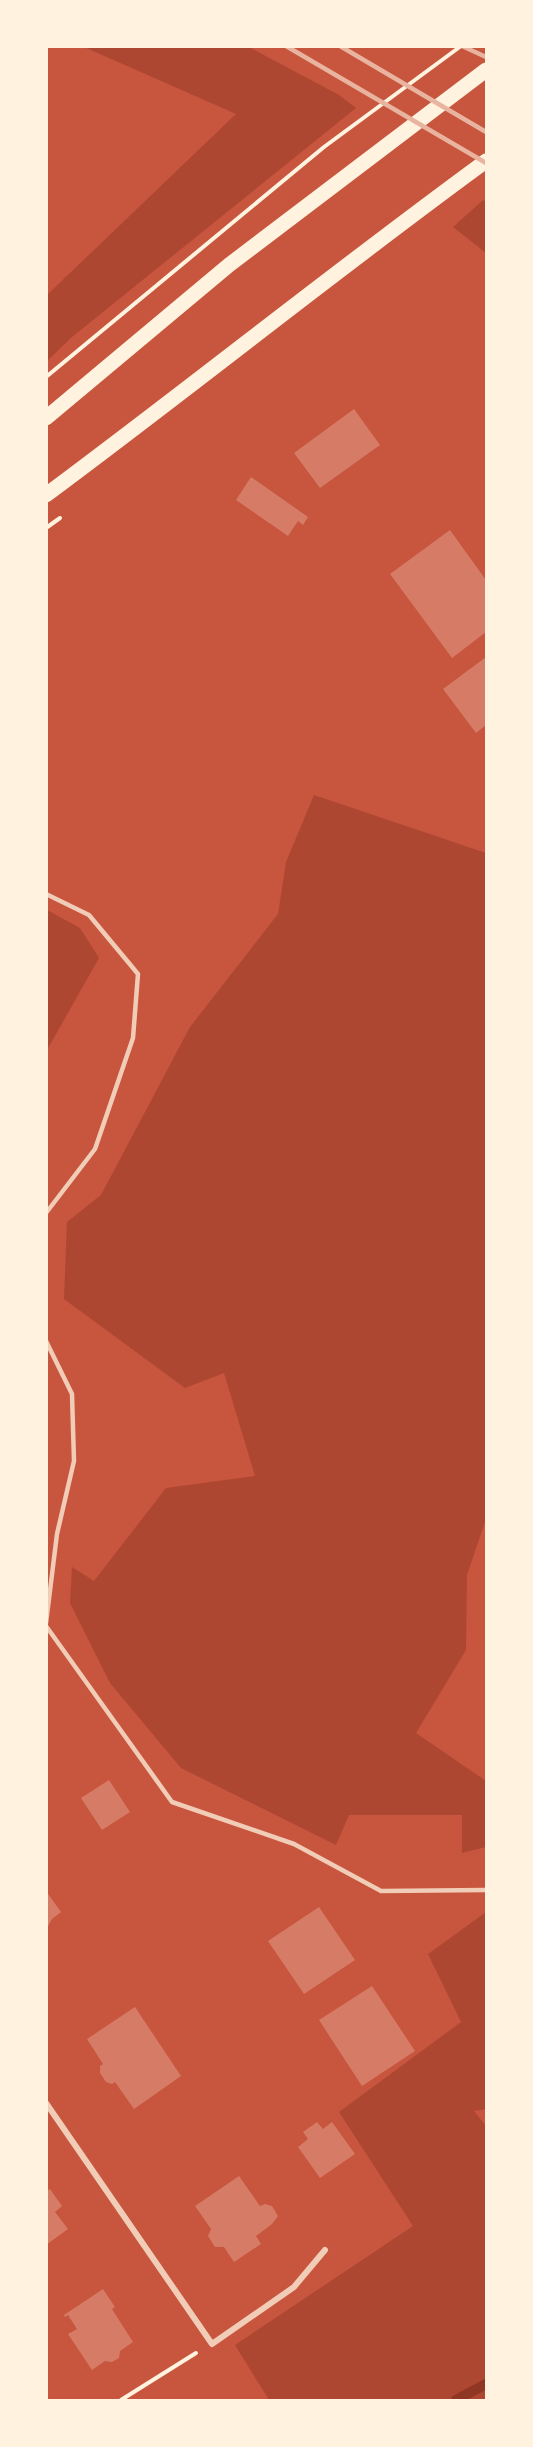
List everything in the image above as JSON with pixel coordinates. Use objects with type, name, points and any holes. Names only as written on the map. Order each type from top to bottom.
[{"type":"main road","points":[[46,418],[229,265],[486,70]]},
{"type":"main road","points":[[46,495],[486,161]]},
{"type":"street","points":[[46,2103],[212,2344],[294,2287],[325,2250]]},
{"type":"lane","points":[[46,894],[89,915],[138,974],[133,1038],[95,1149],[46,1213]]},
{"type":"lane","points":[[46,1341],[72,1394],[74,1461],[57,1534],[46,1625],[172,1802],[294,1844],[381,1891],[486,1890]]},
{"type":"path","points":[[46,377],[324,147],[461,46]]},
{"type":"path","points":[[121,2400],[212,2344]]},
{"type":"shaded area","points":[[84,47],[249,47],[339,95],[356,108],[72,337],[47,361],[47,295],[236,114]]},
{"type":"shaded area","points":[[483,200],[486,202],[486,253],[453,227]]},
{"type":"shaded area","points":[[314,795],[486,853],[486,1519],[467,1575],[466,1650],[416,1733],[486,1781],[486,1847],[462,1853],[462,1815],[349,1815],[336,1845],[181,1768],[110,1683],[70,1603],[72,1567],[94,1581],[166,1488],[255,1476],[224,1373],[185,1388],[64,1299],[67,1222],[101,1195],[190,1027],[278,914],[286,862]]},
{"type":"shaded area","points":[[47,910],[80,928],[99,958],[47,1050]]},
{"type":"shaded area","points":[[486,1912],[486,2109],[474,2111],[486,2126],[486,2400],[269,2400],[235,2345],[413,2226],[339,2112],[461,2022],[428,1954]]},
{"type":"building","points":[[354,409],[380,445],[320,488],[294,453]]},
{"type":"building","points":[[251,477],[308,517],[303,525],[298,521],[288,536],[236,500]]},
{"type":"building","points":[[450,530],[486,580],[486,632],[452,658],[390,574]]},
{"type":"building","points":[[486,657],[486,725],[476,733],[443,689]]},
{"type":"building","points":[[109,1780],[130,1812],[102,1830],[81,1798]]},
{"type":"building","points":[[46,1891],[61,1912],[52,1919],[46,1930]]},
{"type":"building","points":[[319,1907],[355,1960],[304,1994],[268,1941]]},
{"type":"building","points":[[372,1986],[415,2051],[362,2086],[319,2020]]},
{"type":"building","points":[[135,2007],[181,2076],[134,2109],[115,2082],[112,2084],[106,2082],[100,2073],[100,2066],[103,2064],[87,2039]]},
{"type":"building","points":[[317,2122],[323,2129],[332,2122],[355,2154],[320,2178],[298,2147],[308,2139],[303,2132]]},
{"type":"building","points":[[239,2176],[260,2206],[265,2204],[272,2206],[278,2216],[272,2224],[256,2236],[261,2244],[234,2262],[224,2247],[215,2247],[208,2236],[211,2229],[195,2206]]},
{"type":"building","points":[[50,2189],[62,2206],[55,2212],[68,2229],[46,2245],[46,2191]]},
{"type":"building","points":[[103,2289],[115,2307],[112,2309],[133,2342],[120,2351],[119,2358],[112,2362],[105,2361],[92,2370],[68,2334],[77,2329],[68,2315],[65,2317],[64,2315]]},
{"type":"waterway","points":[[456,2400],[486,2384]]},
{"type":"railway","points":[[286,46],[486,163]]},
{"type":"railway","points":[[340,46],[486,132]]},
{"type":"railway","points":[[462,46],[486,57]]}]
